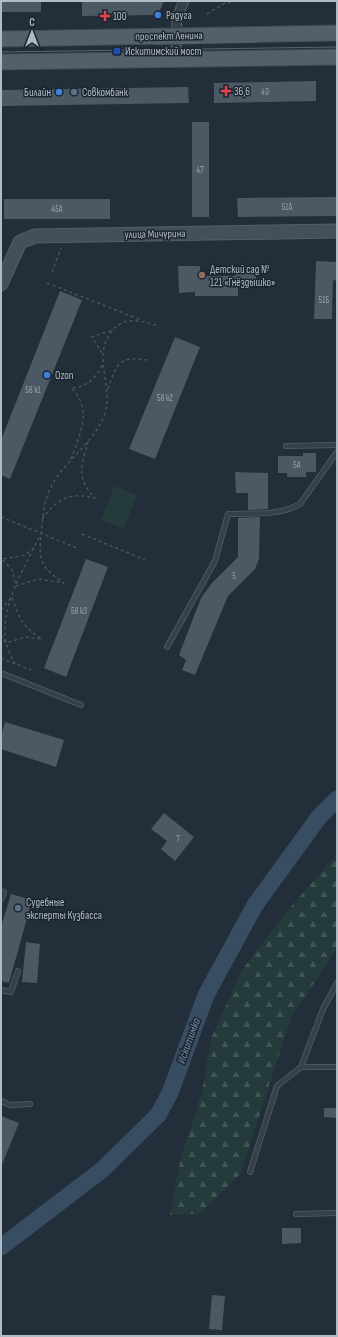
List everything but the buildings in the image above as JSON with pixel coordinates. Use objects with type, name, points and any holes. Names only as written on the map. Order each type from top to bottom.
[{"type":"main road","name":"проспект Ленина","points":[[1,39],[337,33]]},
{"type":"main road","points":[[1,62],[337,57]]},
{"type":"street","points":[[176,59],[177,17],[184,1]]},
{"type":"street","name":"улица Мичурина","points":[[1,284],[20,242],[35,236],[337,231]]},
{"type":"lane","points":[[286,446],[337,445]]},
{"type":"lane","points":[[167,647],[215,561],[228,514],[277,511],[292,508],[300,504],[337,452]]},
{"type":"lane","points":[[1,673],[81,704]]},
{"type":"lane","points":[[1,891],[4,892],[1,900]]},
{"type":"lane","points":[[1,990],[11,992],[18,971]]},
{"type":"lane","points":[[250,1172],[278,1086],[300,1067],[323,1009],[337,982]]},
{"type":"lane","points":[[300,1067],[337,1067]]},
{"type":"lane","points":[[1,1101],[10,1105],[30,1104]]},
{"type":"lane","points":[[296,1214],[337,1213]]},
{"type":"path","points":[[207,14],[225,3],[236,1]]},
{"type":"path","points":[[52,272],[61,248]]},
{"type":"path","points":[[47,283],[159,326]]},
{"type":"path","points":[[103,354],[92,336],[112,330],[122,322],[143,320]]},
{"type":"path","points":[[16,586],[39,579],[64,583],[48,572],[44,567],[40,547],[43,508],[57,476],[88,442],[97,430],[104,414],[108,400],[103,354],[106,341],[112,330]]},
{"type":"path","points":[[107,390],[116,367],[125,360],[135,358],[147,360]]},
{"type":"path","points":[[71,461],[81,432],[84,413],[79,395],[71,388],[88,384],[98,373],[103,362]]},
{"type":"path","points":[[42,519],[54,504],[65,498],[83,495],[95,498],[86,488],[82,480],[82,469],[88,442]]},
{"type":"path","points":[[1,517],[77,548]]},
{"type":"path","points":[[6,643],[5,628],[7,612],[16,586],[41,534]]},
{"type":"path","points":[[82,534],[144,560]]},
{"type":"path","points":[[16,586],[12,570],[2,560],[25,555],[34,548]]},
{"type":"path","points":[[1,610],[12,597]]},
{"type":"path","points":[[6,643],[25,638],[42,639],[27,630],[22,624],[12,597]]},
{"type":"path","points":[[1,635],[15,664]]},
{"type":"path","points":[[1,658],[31,670]]},
{"type":"green space","points":[[114,486],[137,495],[124,529],[101,520]]},
{"type":"green space","points":[[337,854],[337,949],[291,1017],[241,1173],[200,1214],[170,1215],[180,1161],[202,1092],[211,1039],[242,970],[287,911]]},
{"type":"waterway","name":"Искитимка","points":[[1,1247],[102,1170],[158,1115],[170,1093],[206,995],[255,905],[319,817],[337,799]]},
{"type":"tram line","points":[[155,44],[257,42]]},
{"type":"tram line","points":[[1,52],[337,47]]},
{"type":"place","name":"Радуга","points":[[158,15]]},
{"type":"place","name":"100","points":[[105,16]]},
{"type":"place","name":"Искитимский мост","points":[[117,51]]},
{"type":"place","name":"36,6","points":[[226,91]]},
{"type":"place","name":"Билайн","points":[[59,92]]},
{"type":"place","name":"Совкомбанк","points":[[74,92]]},
{"type":"place","name":"Детский сад № 121 «Гнёздышко»","points":[[202,275]]},
{"type":"place","name":"Ozon","points":[[47,375]]},
{"type":"place","name":"Судебные эксперты Кузбасса","points":[[18,908]]}]
